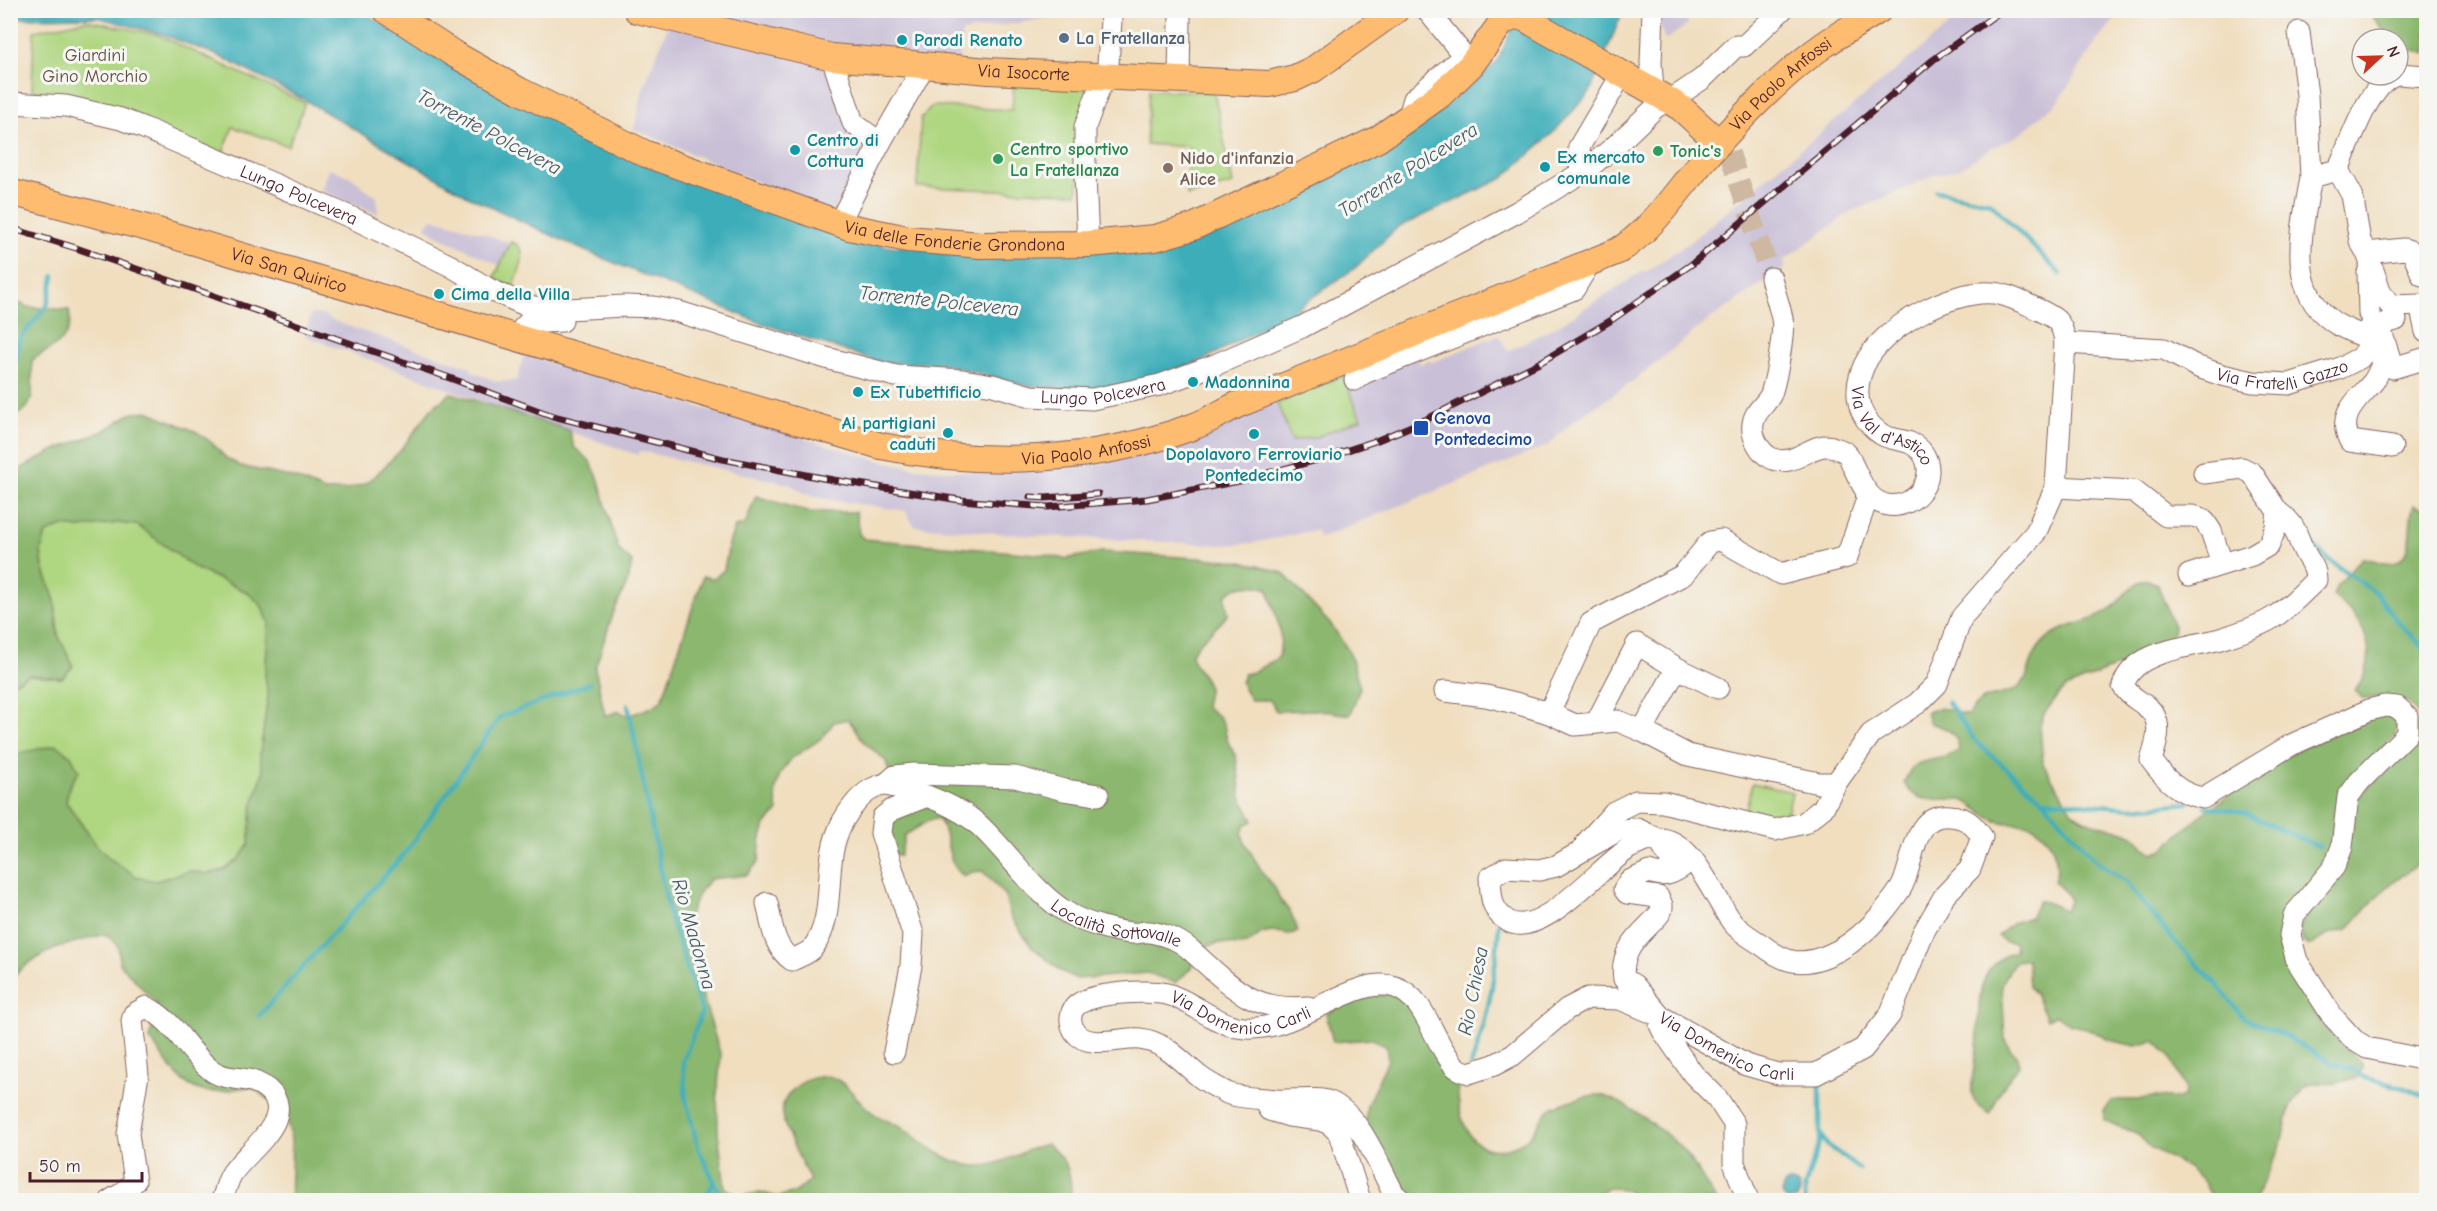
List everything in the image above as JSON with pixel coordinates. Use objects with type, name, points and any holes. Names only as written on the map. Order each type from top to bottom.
[{"type":"main road","name":"Via delle Fonderie Grondona","points":[[386,10],[454,54],[520,91],[646,154],[849,227],[908,239],[981,245],[1088,244],[1155,238],[1193,227],[1378,140],[1440,94],[1471,65],[1507,14]]},
{"type":"main road","name":"Via Isocorte","points":[[637,10],[832,57],[924,66],[1107,78],[1269,84],[1295,78],[1314,69],[1396,10]]},
{"type":"main road","name":"Via Paolo Anfossi","points":[[565,353],[881,446],[956,458],[987,460],[1059,456],[1131,445],[1194,426],[1248,400],[1589,264],[1633,242],[1724,147],[1790,72],[1824,45],[1879,10]]},
{"type":"main road","points":[[1507,14],[1667,99],[1724,147]]},
{"type":"main road","name":"Via San Quirico","points":[[10,192],[151,229],[565,353]]},
{"type":"street","points":[[1088,244],[1085,128],[1099,89],[1107,78],[1111,21],[1109,10]]},
{"type":"street","points":[[1409,117],[1414,99],[1464,56],[1427,10]]},
{"type":"street","points":[[1653,10],[1650,63],[1667,99]]},
{"type":"street","name":"Lungo Polcevera","points":[[10,103],[66,106],[121,119],[224,161],[355,219],[451,266],[489,289],[525,305],[548,310],[625,306],[679,312],[826,358],[896,376],[963,380],[993,385],[1031,396],[1092,399],[1160,385],[1217,364],[1302,327],[1517,212],[1584,172],[1616,146],[1656,107],[1702,79],[1736,46],[1744,46],[1782,10]]},
{"type":"street","points":[[1179,81],[1180,18]]},
{"type":"street","name":"Via Fratelli Gazzo","points":[[2065,333],[2164,349],[2198,367],[2253,382],[2289,384],[2338,369],[2360,358],[2367,348],[2365,338],[2332,321],[2317,308],[2305,287],[2301,273],[2302,235],[2311,177],[2307,95],[2299,32]]},
{"type":"street","points":[[832,57],[853,123],[880,143]]},
{"type":"street","points":[[839,223],[880,143],[924,66]]},
{"type":"street","points":[[1584,172],[1579,147],[1612,69]]},
{"type":"street","points":[[2410,75],[2427,76]]},
{"type":"street","points":[[2338,170],[2357,126],[2379,87]]},
{"type":"street","points":[[2311,177],[2338,170]]},
{"type":"street","points":[[2338,170],[2352,195],[2360,241],[2385,300],[2391,306],[2421,304],[2427,332]]},
{"type":"street","points":[[2367,253],[2404,249],[2414,252],[2422,275]]},
{"type":"street","points":[[2367,253],[2369,314]]},
{"type":"street","points":[[1355,380],[1364,373],[1574,289],[1589,264]]},
{"type":"street","points":[[1549,713],[1591,623],[1683,575],[1710,542],[1720,540],[1781,574],[1847,557],[1867,493],[1847,453],[1831,446],[1818,447],[1788,462],[1771,458],[1758,446],[1752,425],[1758,409],[1769,399],[1775,382],[1783,320],[1771,278]]},
{"type":"street","name":"Via Val d'Astico","points":[[1867,493],[1880,503],[1896,506],[1916,498],[1926,484],[1928,466],[1922,452],[1906,440],[1883,435],[1862,414],[1857,385],[1868,358],[1887,336],[1902,324],[1938,304],[1972,295],[1994,293],[2015,299],[2052,316],[2065,333]]},
{"type":"street","name":"Lungo Polcevera","points":[[519,339],[528,322],[569,320],[578,309]]},
{"type":"street","points":[[2396,320],[2379,325],[2393,368],[2427,358]]},
{"type":"street","points":[[2343,327],[2369,328],[2378,348],[2382,365],[2373,382],[2353,403],[2345,424],[2346,433],[2350,441],[2392,447]]},
{"type":"street","points":[[1576,856],[1614,812],[1636,801],[1663,802],[1774,830],[1804,823],[1823,808],[1836,783],[1871,734],[1918,703],[1937,684],[1962,617],[2036,532],[2056,487],[2065,333]]},
{"type":"street","points":[[2205,473],[2242,468],[2252,473],[2278,512],[2289,520],[2298,532],[2305,554],[2316,572],[2316,580],[2274,617],[2223,638],[2164,652],[2137,665],[2125,676],[2123,686],[2130,697],[2149,708],[2156,720],[2158,739],[2151,760],[2164,778],[2188,795],[2202,798],[2291,745],[2369,710],[2385,706],[2397,707],[2407,716],[2407,734],[2359,782],[2348,797],[2342,847],[2334,867],[2294,915],[2290,935],[2297,961],[2333,1017],[2354,1040],[2367,1048],[2427,1060]]},
{"type":"street","points":[[2056,487],[2134,491],[2166,516],[2193,516],[2203,519],[2211,531],[2222,563]]},
{"type":"street","points":[[2189,575],[2252,555],[2269,545],[2276,527],[2278,512]]},
{"type":"street","points":[[1596,723],[1637,644],[1677,668],[1718,688]]},
{"type":"street","points":[[1642,731],[1677,668]]},
{"type":"street","points":[[1445,691],[1486,696],[1549,713],[1575,725],[1618,721],[1689,755],[1819,783],[1836,783]]},
{"type":"street","points":[[767,903],[774,935],[781,953],[792,960],[811,950],[823,928],[831,857],[838,831],[855,804],[870,789],[886,785],[895,776],[987,774],[1015,777],[1065,790],[1098,795]]},
{"type":"street","name":"Località Sottovalle","points":[[886,785],[927,796],[957,809],[980,826],[1050,902],[1073,916],[1111,929],[1132,933],[1150,932],[1175,939],[1189,948],[1234,989],[1270,1007],[1291,1009],[1326,1005]]},
{"type":"street","points":[[894,1052],[911,966],[913,934],[881,833],[883,817],[892,810],[927,796]]},
{"type":"street","name":"Via Domenico Carli","points":[[1401,1200],[1394,1194],[1362,1134],[1347,1113],[1329,1101],[1230,1094],[1201,1078],[1171,1051],[1141,1039],[1086,1040],[1074,1031],[1072,1011],[1082,1000],[1124,993],[1168,994],[1207,1015],[1237,1027],[1264,1027],[1290,1020],[1378,984],[1406,991],[1418,1005],[1440,1046],[1456,1068],[1469,1073],[1494,1065],[1514,1055],[1567,1008],[1588,998],[1620,999],[1660,1016],[1738,1061],[1778,1074],[1816,1074],[1863,1049],[1890,1015],[1923,933],[1945,895],[1970,869],[1982,837],[1974,824],[1962,817],[1945,815],[1933,819],[1922,829],[1911,855],[1903,885],[1887,910],[1849,944],[1830,955],[1803,963],[1779,958],[1734,925],[1687,852],[1667,840],[1658,839]]},
{"type":"street","points":[[1658,839],[1632,846],[1557,910],[1538,921],[1513,924],[1498,915],[1491,899],[1490,878],[1506,868],[1539,870],[1556,866],[1619,830],[1637,829],[1658,839],[1670,859],[1682,867],[1674,873],[1661,876],[1649,872],[1629,881],[1624,889],[1628,893],[1658,897],[1662,906],[1660,914],[1635,938],[1622,966],[1624,979],[1634,985],[1660,1016],[1663,1031],[1693,1074],[1717,1098],[1734,1124],[1734,1164],[1748,1200]]},
{"type":"street","points":[[111,1200],[132,1186],[135,1181],[128,1134],[138,1075],[132,1021],[134,1014],[146,1007],[161,1014],[187,1046],[214,1072],[227,1078],[249,1080],[263,1086],[276,1103],[277,1114],[272,1125],[259,1146],[231,1174],[222,1200]]},
{"type":"street","points":[[1262,1098],[1269,1110],[1289,1116],[1320,1120],[1330,1124],[1339,1133],[1360,1200]]},
{"type":"shaded area","points":[[674,11],[1068,11],[1048,18],[962,32],[959,65],[842,54],[846,125],[866,146],[865,154],[834,212],[813,206],[634,129],[643,89]]},
{"type":"shaded area","points":[[1659,11],[1685,11],[1688,25],[1665,40],[1659,23]]},
{"type":"shaded area","points":[[1966,11],[2122,11],[2097,41],[2058,102],[2016,137],[1993,147],[1959,169],[1934,175],[1853,210],[1783,261],[1786,267],[1710,319],[1631,383],[1575,420],[1547,446],[1320,538],[1316,530],[1252,543],[1225,545],[1022,535],[914,526],[906,511],[826,499],[806,494],[789,484],[640,451],[638,455],[506,410],[305,336],[311,314],[323,315],[336,322],[472,368],[471,371],[498,382],[517,380],[524,355],[877,460],[916,468],[968,472],[1093,465],[1166,450],[1197,440],[1242,413],[1344,374],[1352,390],[1370,383],[1367,376],[1417,356],[1420,364],[1433,362],[1498,335],[1508,351],[1562,323],[1644,270],[1646,272],[1690,242]]},
{"type":"shaded area","points":[[329,168],[349,176],[377,197],[378,214],[321,191]]},
{"type":"shaded area","points":[[433,218],[509,243],[501,266],[435,234],[425,226]]},
{"type":"green space","points":[[2367,11],[2426,11],[2426,53],[2410,50],[2410,27],[2381,27]]},
{"type":"green space","name":"Giardini Gino Morchio","points":[[86,20],[158,35],[305,103],[288,146],[233,127],[222,155],[43,98],[43,92],[32,91],[34,31]]},
{"type":"green space","name":"Centro sportivo La Fratellanza","points":[[1014,81],[1092,83],[1077,193],[917,187],[921,118],[933,106],[1012,110]]},
{"type":"green space","points":[[1149,90],[1214,92],[1233,184],[1187,196],[1189,147],[1146,144]]},
{"type":"green space","points":[[511,242],[517,245],[522,255],[522,262],[513,288],[494,278]]},
{"type":"green space","points":[[11,299],[27,307],[69,310],[70,320],[66,335],[61,341],[32,360],[33,387],[30,402],[20,413],[11,417]]},
{"type":"green space","points":[[1343,376],[1361,419],[1316,437],[1292,441],[1277,403]]},
{"type":"green space","points":[[451,393],[569,430],[574,447],[589,460],[598,477],[618,549],[632,562],[628,581],[613,614],[595,668],[605,716],[619,711],[628,716],[652,707],[662,700],[703,576],[713,579],[724,570],[735,527],[745,525],[756,496],[808,512],[856,512],[859,534],[864,539],[1047,555],[1065,559],[1102,552],[1229,560],[1258,565],[1283,573],[1332,626],[1350,653],[1360,688],[1350,715],[1318,710],[1276,711],[1270,700],[1251,700],[1241,683],[1244,674],[1253,672],[1278,658],[1280,650],[1280,632],[1268,589],[1245,586],[1225,596],[1228,614],[1191,655],[1208,686],[1205,706],[1219,717],[1224,725],[1227,740],[1236,757],[1241,797],[1253,821],[1245,825],[1242,834],[1245,843],[1291,913],[1298,932],[1289,934],[1271,931],[1262,933],[1247,944],[1219,943],[1201,948],[1190,969],[1176,983],[1148,973],[1077,979],[1061,971],[1031,946],[1010,915],[1005,896],[989,877],[982,871],[964,876],[958,870],[953,864],[945,832],[938,818],[928,821],[905,835],[900,856],[891,852],[887,824],[934,796],[935,786],[927,781],[888,770],[886,761],[864,742],[848,719],[834,722],[822,738],[791,759],[780,774],[775,792],[778,811],[765,825],[760,842],[759,861],[747,875],[710,879],[698,894],[686,923],[690,954],[721,1056],[717,1094],[718,1132],[725,1188],[742,1196],[760,1192],[777,1197],[796,1192],[810,1180],[785,1126],[782,1109],[786,1098],[797,1086],[813,1078],[827,1076],[848,1088],[873,1113],[901,1128],[940,1154],[964,1164],[986,1166],[1047,1144],[1060,1156],[1067,1168],[1071,1182],[1071,1200],[291,1200],[292,1152],[285,1117],[275,1105],[252,1087],[220,1092],[203,1091],[193,1088],[176,1074],[150,1039],[156,1003],[120,964],[118,946],[106,934],[54,949],[31,961],[11,979],[11,755],[57,745],[71,756],[79,771],[69,786],[66,802],[96,845],[109,858],[137,877],[156,881],[190,871],[207,874],[224,870],[239,859],[249,844],[252,808],[263,772],[260,755],[268,696],[265,677],[269,622],[261,605],[247,592],[197,569],[137,525],[117,523],[80,528],[63,526],[46,533],[41,551],[43,568],[55,601],[58,635],[73,666],[62,678],[28,675],[11,685],[11,474],[53,451],[104,431],[130,414],[147,411],[197,432],[225,457],[240,466],[294,478],[325,491],[344,490],[362,485],[375,476],[400,451],[432,408]]},
{"type":"green space","points":[[2414,505],[2426,510],[2426,857],[2379,894],[2348,929],[2328,934],[2310,946],[2304,943],[2299,930],[2356,801],[2399,757],[2420,718],[2415,709],[2403,700],[2362,698],[2355,690],[2368,664],[2369,651],[2362,628],[2345,606],[2333,596],[2337,586],[2362,558],[2389,564],[2400,559],[2408,546]]},
{"type":"green space","points":[[117,523],[137,525],[197,569],[247,592],[261,605],[269,622],[265,677],[268,696],[260,755],[263,772],[252,808],[249,844],[239,859],[224,870],[207,874],[190,871],[155,881],[137,877],[109,858],[96,845],[66,802],[69,786],[79,771],[57,745],[11,755],[10,685],[28,675],[62,678],[73,666],[58,635],[55,601],[43,568],[41,551],[46,533],[63,526],[80,528]]},
{"type":"green space","points":[[2147,580],[2157,584],[2174,627],[2172,639],[2151,652],[2066,688],[2044,714],[2040,725],[2043,764],[2074,814],[2084,820],[2127,833],[2137,838],[2153,853],[2164,849],[2196,819],[2254,776],[2300,748],[2382,713],[2393,716],[2398,725],[2394,737],[2342,789],[2334,810],[2333,845],[2327,866],[2280,930],[2281,953],[2297,986],[2322,1025],[2357,1058],[2363,1067],[2358,1077],[2336,1083],[2313,1083],[2303,1088],[2290,1107],[2279,1151],[2254,1200],[2213,1200],[2204,1182],[2188,1168],[2151,1148],[2136,1133],[2105,1121],[2103,1111],[2114,1101],[2152,1097],[2180,1098],[2184,1097],[2185,1088],[2168,1054],[2154,1041],[2136,1046],[2109,1040],[2087,1028],[2071,1025],[2056,1015],[2047,1019],[2029,987],[2027,959],[2017,961],[2011,967],[2002,984],[2005,1040],[2017,1056],[2019,1065],[2002,1088],[1990,1114],[1976,1103],[1972,1094],[1972,1083],[1981,990],[1991,967],[2016,951],[2014,942],[2005,942],[1998,936],[2013,923],[2030,917],[2039,901],[2065,910],[2070,902],[2067,894],[2054,881],[2056,858],[2045,836],[2039,830],[2023,823],[1997,821],[1961,800],[1929,799],[1916,796],[1904,783],[1914,766],[1927,760],[1951,755],[1959,750],[1954,735],[1930,723],[1926,713],[1943,708],[1968,715],[1984,699],[2015,690],[2023,683],[2034,655],[2044,641],[2061,630],[2108,611],[2134,586]]},
{"type":"green space","points":[[1752,783],[1792,792],[1784,819],[1746,810]]},
{"type":"green space","points":[[1391,993],[1407,1002],[1458,1079],[1461,1115],[1472,1137],[1480,1145],[1490,1149],[1503,1149],[1516,1145],[1531,1135],[1550,1109],[1589,1096],[1608,1097],[1646,1119],[1670,1138],[1690,1159],[1716,1200],[1637,1200],[1628,1190],[1609,1187],[1584,1200],[1414,1200],[1389,1170],[1365,1124],[1367,1105],[1388,1060],[1386,1045],[1371,1039],[1333,1042],[1326,1014],[1350,1001]]},
{"type":"water","name":"Torrente Polcevera","points":[[10,11],[360,11],[519,100],[885,246],[1069,252],[1170,248],[1212,234],[1382,152],[1442,110],[1497,62],[1520,11],[1623,11],[1590,92],[1554,132],[1503,178],[1397,228],[1355,268],[1285,316],[1203,360],[1159,376],[1099,390],[1027,386],[940,363],[882,363],[761,323],[583,250],[468,196],[305,100],[219,56],[162,34],[97,17],[11,18]]},
{"type":"water","points":[[1787,1182],[1795,1182],[1800,1187],[1798,1198],[1787,1200],[1782,1195],[1782,1187]]},
{"type":"waterway","points":[[1936,191],[1990,202],[2060,274]]},
{"type":"waterway","points":[[10,350],[47,306],[54,276]]},
{"type":"waterway","points":[[10,392],[20,338]]},
{"type":"waterway","points":[[2308,541],[2329,560],[2376,593],[2396,620],[2426,651]]},
{"type":"waterway","points":[[259,1016],[406,852],[500,717],[590,683]]},
{"type":"waterway","points":[[1948,702],[1976,742],[2043,800],[2096,861],[2125,881],[2175,942],[2217,985],[2244,1018],[2278,1032],[2332,1063],[2354,1070],[2363,1077],[2408,1089],[2426,1097]]},
{"type":"waterway","name":"Rio Madonna","points":[[628,705],[669,914],[702,1012],[683,1061],[686,1101],[699,1150],[714,1181],[705,1200]]},
{"type":"waterway","points":[[2044,800],[2132,808],[2188,803]]},
{"type":"waterway","points":[[2205,806],[2242,812],[2320,847]]},
{"type":"waterway","name":"Rio Chiesa","points":[[1471,1065],[1490,995],[1499,924]]},
{"type":"waterway","points":[[1805,1200],[1805,1186],[1820,1142],[1820,1081]]},
{"type":"waterway","points":[[1820,1133],[1827,1145],[1860,1169]]},
{"type":"waterway","points":[[714,1181],[724,1200]]},
{"type":"tunnel","points":[[1729,152],[1771,278]]},
{"type":"railway","points":[[10,228],[76,248],[553,416],[723,459],[833,480],[960,500],[1048,507],[1147,499],[1239,481],[1324,458],[1378,440],[1421,422],[1539,363],[1610,321],[1692,264],[1933,60],[2002,10]]},
{"type":"railway","points":[[1030,497],[1098,494]]},
{"type":"place","name":"La Fratellanza","points":[[1064,38]]},
{"type":"place","name":"Parodi Renato","points":[[902,40]]},
{"type":"place","name":"Centro di Cottura","points":[[795,150]]},
{"type":"place","name":"Tonic's","points":[[1658,151]]},
{"type":"place","name":"Centro sportivo La Fratellanza","points":[[998,159]]},
{"type":"place","name":"Ex mercato comunale","points":[[1545,167]]},
{"type":"place","name":"Nido d'infanzia Alice","points":[[1168,168]]},
{"type":"place","name":"Cima della Villa","points":[[439,294]]},
{"type":"place","name":"Madonnina","points":[[1193,382]]},
{"type":"place","name":"Ex Tubettificio","points":[[858,392]]},
{"type":"place","name":"Genova Pontedecimo","points":[[1421,428]]},
{"type":"place","name":"Ai partigiani caduti","points":[[948,433]]},
{"type":"place","name":"Dopolavoro Ferroviario Pontedecimo","points":[[1254,434]]}]
